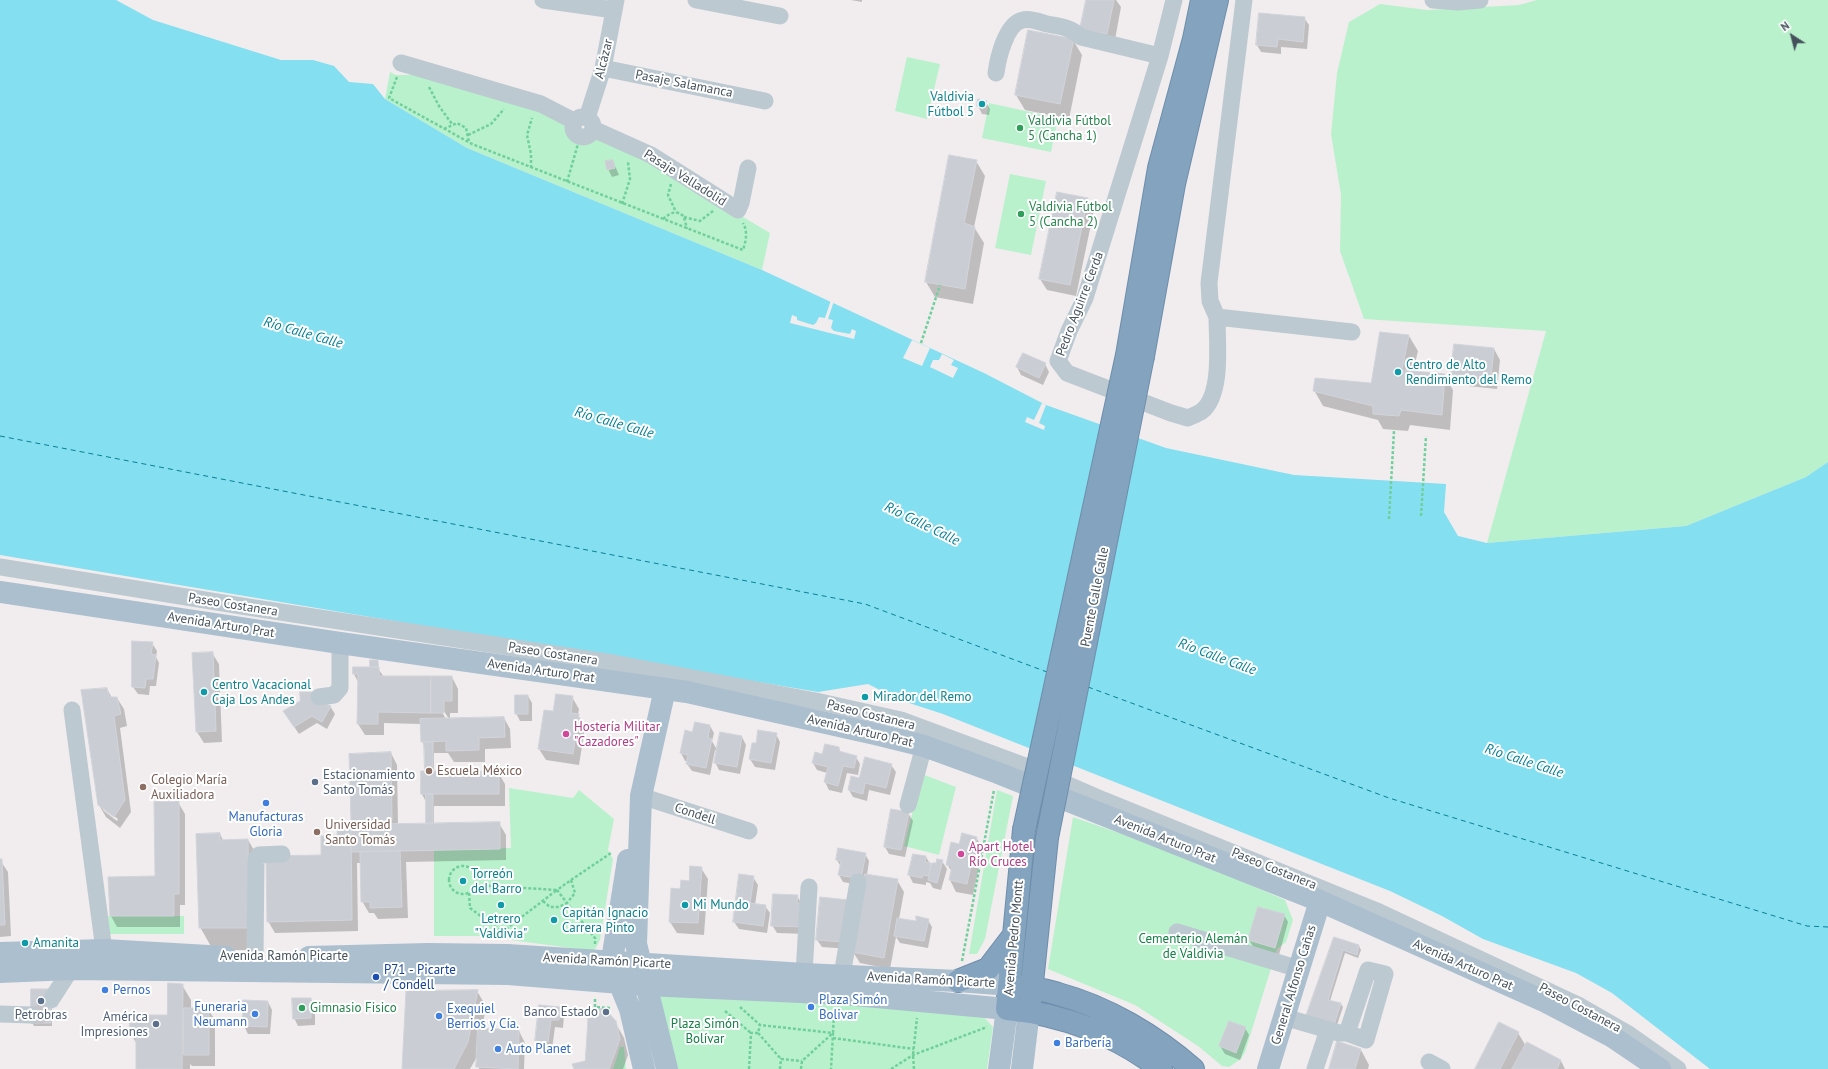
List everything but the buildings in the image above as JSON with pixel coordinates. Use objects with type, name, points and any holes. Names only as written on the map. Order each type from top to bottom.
[{"type":"highway","points":[[1135,356],[1160,168],[1194,39],[1202,0]]},
{"type":"highway","points":[[1135,356],[1217,0]]},
{"type":"highway","name":"Puente Calle Calle","points":[[1024,830],[1135,356]]},
{"type":"highway","name":"Puente Calle Calle","points":[[1047,838],[1135,356]]},
{"type":"highway","name":"Avenida Pedro Montt","points":[[1000,1016],[1010,985],[1024,830]]},
{"type":"highway","name":"Avenida Pedro Montt","points":[[1029,1011],[1047,838]]},
{"type":"highway","points":[[958,981],[988,969],[1015,934]]},
{"type":"highway","name":"Avenida Ramón Picarte","points":[[1010,985],[1060,994],[1105,1012],[1149,1037],[1193,1069]]},
{"type":"highway","name":"Avenida Ramón Picarte","points":[[1000,1016],[1029,1011],[1069,1021],[1097,1032],[1137,1052],[1161,1069]]},
{"type":"main road","name":"Avenida Arturo Prat","points":[[0,592],[340,643],[686,692],[924,746],[998,773],[1320,901],[1546,1002],[1611,1036],[1660,1069]]},
{"type":"main road","points":[[665,689],[641,796],[636,944],[668,1069]]},
{"type":"main road","points":[[639,823],[630,844],[613,951],[619,982],[630,1009],[644,1069]]},
{"type":"main road","name":"General Alfonso Cañas","points":[[1268,1069],[1320,901]]},
{"type":"main road","name":"Avenida Ramón Picarte","points":[[0,953],[104,950],[255,958],[428,954],[507,955],[614,960],[804,974],[958,981],[1010,985]]},
{"type":"main road","name":"Avenida Ramón Picarte","points":[[0,972],[71,969],[492,973],[646,985],[844,994],[1000,1016]]},
{"type":"main road","name":"Avenida Pedro Montt","points":[[1022,1069],[1029,1011]]},
{"type":"main road","name":"Avenida Pedro Montt","points":[[999,1069],[1000,1016]]},
{"type":"street","points":[[543,0],[615,5]]},
{"type":"street","points":[[696,0],[780,16]]},
{"type":"street","name":"Pedro Aguirre Cerda","points":[[1174,0],[1160,56],[1085,298],[1069,331],[1058,361],[1067,373],[1188,418],[1203,410],[1215,391],[1217,376],[1217,317],[1210,301],[1209,283],[1244,0]]},
{"type":"street","points":[[1433,0],[1458,2],[1480,0]]},
{"type":"street","name":"Alcázar","points":[[583,126],[603,68],[615,5]]},
{"type":"street","points":[[996,73],[1001,50],[1014,24],[1026,19],[1072,29],[1081,37],[1160,56]]},
{"type":"street","name":"Pasaje Valladolid","points":[[405,64],[537,103],[583,126],[651,155],[738,210],[741,203],[748,168]]},
{"type":"street","name":"Pasaje Salamanca","points":[[603,68],[765,100]]},
{"type":"street","points":[[1217,317],[1352,332]]},
{"type":"street","name":"Paseo Costanera","points":[[0,567],[287,614],[613,663],[816,701],[901,720],[1025,766],[1103,800],[1378,912],[1580,1006],[1627,1033],[1678,1069]]},
{"type":"street","points":[[319,697],[334,695],[340,688],[340,643]]},
{"type":"street","points":[[72,710],[104,950]]},
{"type":"street","points":[[908,805],[924,746]]},
{"type":"street","name":"Condell","points":[[641,796],[749,831]]},
{"type":"street","points":[[255,958],[256,858],[259,855],[265,854],[282,854]]},
{"type":"street","points":[[842,975],[858,882]]},
{"type":"street","points":[[804,974],[809,887]]},
{"type":"street","points":[[1177,932],[1299,969]]},
{"type":"street","points":[[51,1000],[71,969]]},
{"type":"street","points":[[0,1014],[31,1015]]},
{"type":"street","points":[[1284,1017],[1339,1033],[1347,1033]]},
{"type":"street","points":[[1315,1069],[1328,1030]]},
{"type":"path","points":[[405,64],[398,74],[389,98],[468,142],[622,204],[743,250],[746,240],[746,229],[743,222]]},
{"type":"path","points":[[428,82],[439,106],[452,124]]},
{"type":"path","points":[[468,135],[491,124],[516,96]]},
{"type":"path","points":[[531,168],[531,154],[527,135],[537,103]]},
{"type":"path","points":[[444,129],[452,124],[457,123],[463,125],[466,128],[468,142]]},
{"type":"path","points":[[567,182],[583,126]]},
{"type":"path","points":[[622,204],[630,174],[624,143]]},
{"type":"path","points":[[676,171],[668,195],[676,212],[684,217],[700,221],[713,212],[720,199]]},
{"type":"path","points":[[663,219],[670,213],[676,212]]},
{"type":"path","points":[[684,217],[687,229]]},
{"type":"path","points":[[921,343],[940,285]]},
{"type":"path","points":[[1390,519],[1394,431]]},
{"type":"path","points":[[1421,516],[1426,436]]},
{"type":"path","points":[[958,981],[998,773]]},
{"type":"path","points":[[469,892],[470,908],[502,932],[557,890],[611,853]]},
{"type":"path","points":[[463,866],[471,868],[477,876],[476,885],[469,892],[458,893],[451,888],[449,880],[452,872],[463,866]]},
{"type":"path","points":[[543,901],[550,907],[559,907],[567,903],[575,893],[571,880]]},
{"type":"path","points":[[476,885],[557,890],[595,938]]},
{"type":"path","points":[[738,1006],[760,1025],[833,1033]]},
{"type":"path","points":[[724,1011],[751,1033],[758,1032]]},
{"type":"path","points":[[891,1069],[913,1055],[1000,1016]]},
{"type":"path","points":[[831,1069],[834,1020]]},
{"type":"path","points":[[914,1069],[913,1055],[916,1020]]},
{"type":"path","points":[[758,1032],[760,1025]]},
{"type":"path","points":[[758,1032],[781,1059],[802,1061]]},
{"type":"path","points":[[749,1069],[751,1033]]},
{"type":"path","points":[[801,1069],[802,1061],[833,1033]]},
{"type":"path","points":[[833,1038],[914,1049]]},
{"type":"path","points":[[780,1069],[781,1059]]},
{"type":"green space","points":[[1537,0],[1828,0],[1828,462],[1806,477],[1686,526],[1487,543],[1546,331],[1364,319],[1340,251],[1341,195],[1331,134],[1337,73],[1349,22],[1380,4],[1427,10],[1519,5]]},
{"type":"green space","points":[[907,57],[940,64],[927,119],[895,111]]},
{"type":"green space","points":[[390,72],[396,75],[425,75],[514,100],[568,126],[574,139],[583,142],[589,138],[599,136],[639,155],[770,233],[762,270],[467,148],[385,99]]},
{"type":"green space","name":"Valdivia Fútbol 5 (Cancha 1)","points":[[989,103],[1058,118],[1051,152],[982,138]]},
{"type":"green space","name":"Valdivia Fútbol 5 (Cancha 2)","points":[[1010,174],[1046,181],[1031,255],[995,248]]},
{"type":"green space","points":[[922,774],[956,787],[939,855],[904,846]]},
{"type":"green space","points":[[509,788],[573,798],[579,790],[614,819],[608,850],[613,859],[600,940],[594,951],[480,936],[434,936],[434,850],[511,848]]},
{"type":"green space","points":[[997,790],[1013,796],[985,939],[977,954],[969,954]]},
{"type":"green space","name":"Cementerio Alemán de Valdivia","points":[[1073,817],[1182,855],[1285,900],[1293,920],[1286,942],[1277,949],[1245,1052],[1241,1059],[1229,1067],[1222,1066],[1198,1046],[1135,1005],[1048,969]]},
{"type":"green space","points":[[108,916],[184,916],[184,934],[110,934]]},
{"type":"green space","name":"Plaza Simón Bolívar","points":[[663,992],[690,992],[983,1016],[993,1027],[987,1069],[675,1069],[659,1001]]},
{"type":"green space","points":[[620,1047],[624,1047],[626,1069],[613,1069]]},
{"type":"water","name":"Río Calle Calle","points":[[0,0],[116,0],[153,20],[281,60],[313,60],[334,66],[349,82],[373,84],[385,99],[467,148],[762,270],[984,373],[1046,405],[1166,448],[1294,475],[1446,484],[1444,512],[1458,536],[1487,543],[1686,526],[1806,477],[1828,462],[1828,1069],[1710,1069],[1612,993],[1576,973],[1483,939],[1442,916],[1390,891],[943,714],[900,700],[868,684],[818,692],[0,555]]},
{"type":"pier","points":[[831,300],[834,301],[828,319],[833,320],[831,328],[834,331],[850,334],[852,329],[856,331],[854,339],[790,323],[792,315],[797,317],[797,320],[813,325],[819,317],[825,318]]},
{"type":"pier","points":[[912,340],[930,348],[922,366],[903,358]]},
{"type":"pier","points":[[942,354],[954,360],[951,365],[958,368],[953,378],[930,367],[933,360],[939,360]]},
{"type":"pier","points":[[1042,403],[1046,405],[1039,423],[1045,426],[1044,430],[1025,422],[1027,417],[1034,420]]},
{"type":"ferry route","points":[[0,436],[865,604],[1047,672]]},
{"type":"ferry route","points":[[1088,687],[1389,798],[1807,926],[1828,927]]},
{"type":"tunnel","points":[[31,1015],[40,1015],[51,1000]]},
{"type":"place","name":"Valdivia Fútbol 5","points":[[982,104]]},
{"type":"place","name":"Valdivia Fútbol 5 (Cancha 1)","points":[[1020,128]]},
{"type":"place","name":"Valdivia Fútbol 5 (Cancha 2)","points":[[1021,214]]},
{"type":"place","name":"Centro de Alto Rendimiento del Remo","points":[[1398,372]]},
{"type":"place","name":"Centro Vacacional Caja Los Andes","points":[[204,692]]},
{"type":"place","name":"Mirador del Remo","points":[[865,697]]},
{"type":"place","name":"Hostería Militar \"Cazadores\"","points":[[566,734]]},
{"type":"place","name":"Escuela México","points":[[429,771]]},
{"type":"place","name":"Estacionamiento Santo Tomás","points":[[315,782]]},
{"type":"place","name":"Colegio María Auxiliadora","points":[[143,787]]},
{"type":"place","name":"Manufacturas Gloria","points":[[266,803]]},
{"type":"place","name":"Universidad Santo Tomás","points":[[317,832]]},
{"type":"place","name":"Apart Hotel Río Cruces","points":[[961,854]]},
{"type":"place","name":"Torreón del Barro","points":[[463,881]]},
{"type":"place","name":"Letrero \"Valdivia\"","points":[[501,905]]},
{"type":"place","name":"Mi Mundo","points":[[685,905]]},
{"type":"place","name":"Capitán Ignacio Carrera Pinto","points":[[554,920]]},
{"type":"place","name":"Amanita","points":[[25,943]]},
{"type":"place","name":"P71 - Picarte / Condell","points":[[376,977]]},
{"type":"place","name":"Pernos","points":[[105,990]]},
{"type":"place","name":"Petrobras","points":[[41,1001]]},
{"type":"place","name":"Plaza Simón Bolivar","points":[[811,1007]]},
{"type":"place","name":"Gimnasio Fisico","points":[[302,1008]]},
{"type":"place","name":"Banco Estado","points":[[606,1012]]},
{"type":"place","name":"Funeraria Neumann","points":[[255,1014]]},
{"type":"place","name":"Exequiel Berrios y Cía.","points":[[439,1016]]},
{"type":"place","name":"América Impresiones","points":[[156,1024]]},
{"type":"place","name":"Barbería","points":[[1057,1043]]},
{"type":"place","name":"Auto Planet","points":[[498,1049]]}]
